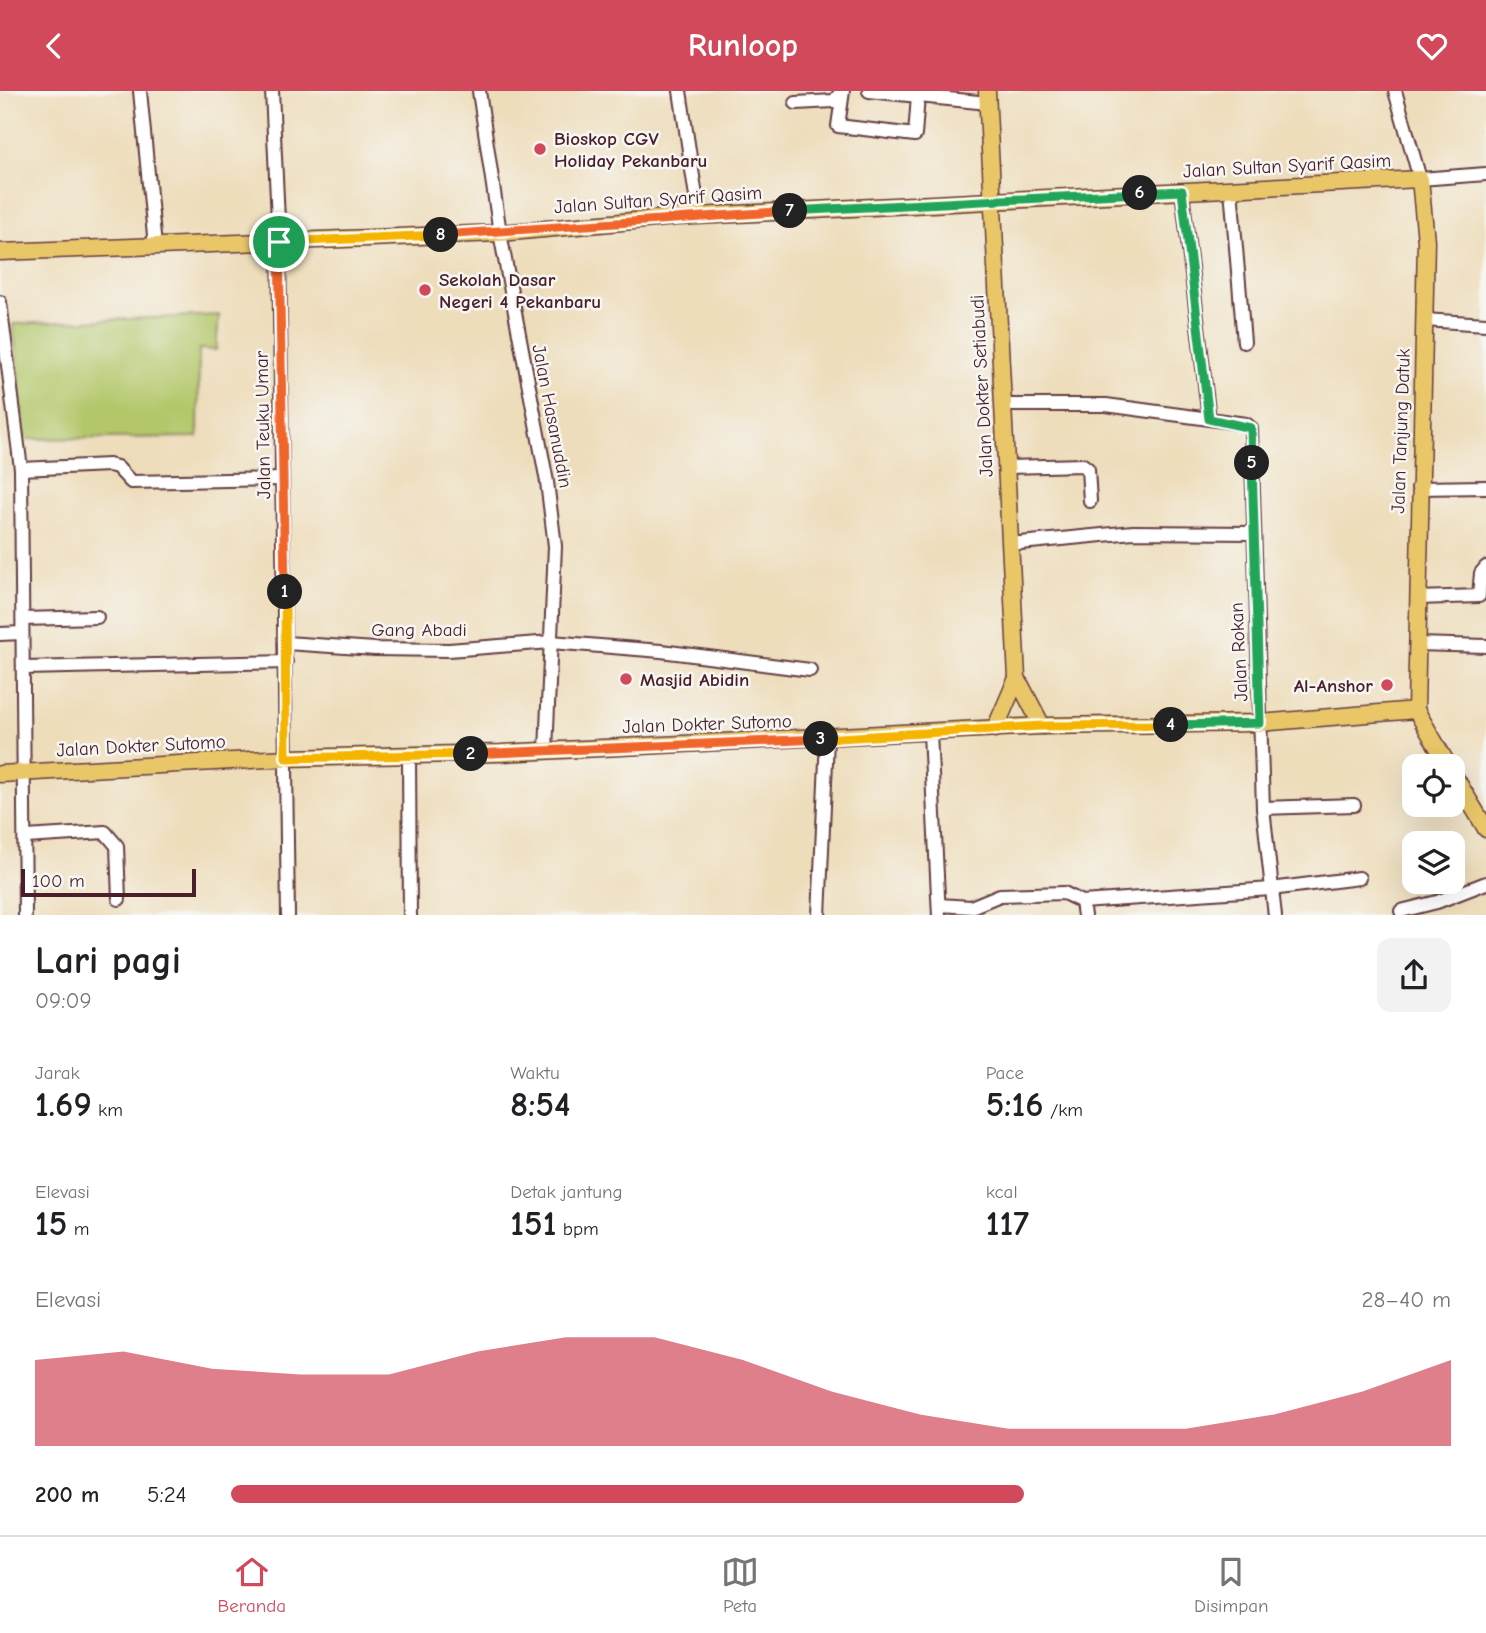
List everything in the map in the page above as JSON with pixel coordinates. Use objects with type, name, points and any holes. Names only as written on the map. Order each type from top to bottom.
[{"type":"main road","name":"Jalan Dokter Setiabudi","points":[[988,97],[1017,678],[1042,726]]},
{"type":"main road","name":"Jalan Sultan Syarif Qasim","points":[[0,252],[500,233],[699,216],[1420,179]]},
{"type":"main road","name":"Jalan Tanjung Datuk","points":[[1416,710],[1418,488],[1426,241],[1420,179]]},
{"type":"main road","name":"Jalan Dokter Setiabudi","points":[[995,729],[1017,678]]},
{"type":"main road","name":"Jalan Dokter Sutomo","points":[[0,774],[286,758],[410,756],[827,739],[1042,726],[1260,723],[1416,710]]},
{"type":"main road","points":[[1416,710],[1441,754]]},
{"type":"main road","points":[[1465,794],[1486,829]]},
{"type":"street","points":[[140,91],[155,246]]},
{"type":"street","name":"Jalan Teuku Umar","points":[[272,91],[279,242],[288,915]]},
{"type":"street","name":"Jalan Hasanuddin","points":[[479,91],[500,233],[547,482],[555,546],[546,751]]},
{"type":"street","points":[[680,91],[699,216]]},
{"type":"street","points":[[842,91],[838,126],[915,135],[918,96]]},
{"type":"street","points":[[796,103],[834,101],[842,91]]},
{"type":"street","points":[[869,91],[918,96],[988,97]]},
{"type":"street","name":"Jalan Tanjung Datuk","points":[[1395,91],[1420,179]]},
{"type":"street","name":"Jalan Sultan Syarif Qasim","points":[[1420,179],[1486,174]]},
{"type":"street","points":[[1231,189],[1244,342]]},
{"type":"street","points":[[1182,191],[1209,419]]},
{"type":"street","points":[[0,302],[21,469],[26,915]]},
{"type":"street","points":[[1424,320],[1486,324]]},
{"type":"street","name":"Jalan Rokan","points":[[1003,405],[1106,405],[1209,419],[1251,428],[1252,533],[1263,808],[1275,915]]},
{"type":"street","points":[[21,469],[109,465],[117,467],[131,482],[282,479]]},
{"type":"street","points":[[1006,467],[1083,465],[1088,469],[1090,501]]},
{"type":"street","points":[[1418,488],[1486,487]]},
{"type":"street","points":[[1010,544],[1133,532],[1252,533]]},
{"type":"street","points":[[1417,598],[1479,596],[1481,573],[1486,567]]},
{"type":"street","points":[[23,619],[97,617]]},
{"type":"street","points":[[0,633],[22,633]]},
{"type":"street","name":"Gang Abadi","points":[[286,643],[375,649],[449,650],[551,642],[661,651],[810,670]]},
{"type":"street","points":[[1417,644],[1486,646]]},
{"type":"street","points":[[24,668],[286,662]]},
{"type":"street","points":[[930,733],[939,910],[971,907],[1000,895],[1065,893],[1083,909],[1359,878]]},
{"type":"street","points":[[820,915],[827,739]]},
{"type":"street","points":[[410,756],[410,915]]},
{"type":"street","points":[[1263,808],[1354,805]]},
{"type":"street","points":[[26,837],[104,832],[117,846],[119,899]]},
{"type":"street","points":[[1401,911],[1437,902],[1486,883]]},
{"type":"green space","points":[[219,315],[216,350],[199,349],[198,437],[25,439],[13,324]]},
{"type":"place","name":"Bioskop CGV Holiday Pekanbaru","points":[[540,149]]},
{"type":"place","name":"Sekolah Dasar Negeri 4 Pekanbaru","points":[[425,290]]},
{"type":"place","name":"Masjid Abidin","points":[[626,679]]},
{"type":"place","name":"Al-Anshor","points":[[1387,685]]},
{"type":"route","points":[[1182,191],[1209,419],[1246,424],[1252,432],[1252,533],[1260,723],[1042,726],[827,739],[501,753],[286,758],[279,242],[500,233],[677,217],[1182,191]]}]
